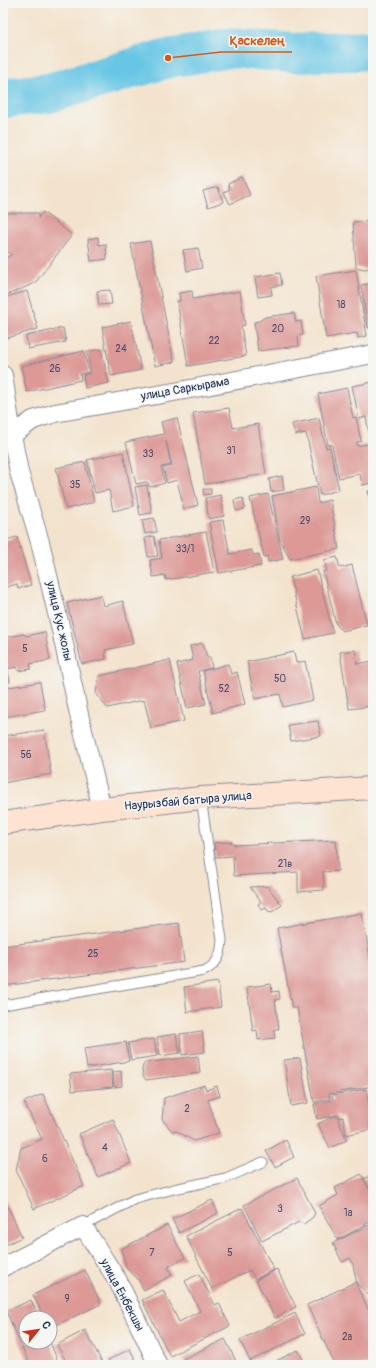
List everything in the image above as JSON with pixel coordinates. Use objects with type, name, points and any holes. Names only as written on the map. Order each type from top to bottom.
[{"type":"main road","name":"Наурызбай батыра улица","points":[[3,823],[102,809],[201,798],[373,788]]},
{"type":"street","name":"улица Саркырама","points":[[7,437],[33,420],[55,412],[185,390],[373,354]]},
{"type":"street","name":"улица Кус жолы","points":[[3,375],[7,437],[20,472],[40,542],[102,809]]},
{"type":"street","points":[[3,1267],[83,1226]]},
{"type":"street","name":"улица Енбекшы","points":[[83,1226],[118,1281],[158,1365]]},
{"type":"lane","points":[[3,1005],[204,971],[218,960],[222,951],[222,940],[201,798]]},
{"type":"lane","points":[[83,1226],[135,1199],[174,1188],[226,1178],[263,1162]]},
{"type":"building","points":[[242,177],[250,195],[230,204],[224,192],[230,189],[228,184]]},
{"type":"building","points":[[218,187],[223,202],[208,207],[203,191]]},
{"type":"building","points":[[43,212],[72,235],[35,283],[3,296],[3,260],[11,255],[9,252],[3,252],[3,213],[38,213],[38,218]]},
{"type":"building","points":[[372,221],[373,266],[371,268],[364,269],[356,267],[353,222]]},
{"type":"building","points":[[98,237],[99,245],[106,244],[107,259],[91,261],[88,239]]},
{"type":"building","points":[[150,241],[174,362],[155,366],[131,244]]},
{"type":"building","points":[[198,248],[202,268],[187,271],[183,250]]},
{"type":"building","points":[[356,270],[367,336],[358,338],[357,333],[326,338],[316,276]]},
{"type":"building","points":[[280,273],[282,285],[271,287],[272,295],[258,297],[255,277]]},
{"type":"building","points":[[373,283],[373,327],[368,328],[361,285]]},
{"type":"building","points":[[110,290],[112,304],[99,305],[97,291]]},
{"type":"building","points":[[27,291],[38,329],[7,338],[3,324],[3,298]]},
{"type":"building","points":[[192,291],[193,299],[240,291],[245,325],[241,326],[246,356],[188,366],[177,301],[180,301],[179,293]]},
{"type":"building","points":[[294,313],[296,322],[301,321],[303,335],[298,336],[299,346],[258,351],[254,322],[265,317]]},
{"type":"building","points":[[131,321],[141,370],[111,376],[102,327]]},
{"type":"building","points":[[63,328],[66,342],[28,349],[26,336]]},
{"type":"building","points":[[101,349],[109,383],[85,388],[83,375],[91,373],[87,352]]},
{"type":"building","points":[[84,351],[89,372],[80,374],[81,380],[27,392],[21,366]]},
{"type":"building","points":[[373,382],[373,438],[370,439],[366,417],[359,419],[352,386]]},
{"type":"building","points":[[347,388],[353,418],[356,417],[361,441],[357,442],[357,446],[373,443],[373,483],[362,485],[360,474],[339,478],[332,445],[328,445],[318,394]]},
{"type":"building","points":[[229,408],[233,428],[258,424],[266,474],[205,484],[193,413]]},
{"type":"building","points":[[177,418],[198,505],[184,509],[177,480],[167,483],[163,468],[172,466],[166,441],[171,465],[161,467],[165,483],[150,487],[147,482],[136,484],[126,442],[164,434],[161,422]]},
{"type":"building","points":[[319,418],[326,448],[330,447],[339,490],[320,495],[306,433],[295,435],[292,424]]},
{"type":"building","points":[[123,452],[134,506],[113,511],[109,490],[95,493],[87,460]]},
{"type":"building","points":[[85,462],[94,502],[66,509],[56,468]]},
{"type":"building","points":[[282,476],[284,490],[271,492],[269,479]]},
{"type":"building","points":[[147,485],[152,513],[140,515],[135,487]]},
{"type":"building","points":[[316,487],[318,503],[330,500],[339,549],[290,559],[280,540],[272,496]]},
{"type":"building","points":[[203,489],[211,489],[211,494],[204,495]]},
{"type":"building","points":[[373,490],[373,510],[372,510],[368,491]]},
{"type":"building","points":[[268,494],[283,559],[268,562],[267,556],[264,557],[250,498]]},
{"type":"building","points":[[221,495],[224,516],[209,519],[205,498]]},
{"type":"building","points":[[243,498],[245,509],[236,511],[234,500]]},
{"type":"building","points":[[154,518],[157,532],[145,534],[142,520]]},
{"type":"building","points":[[223,520],[230,554],[252,550],[253,555],[259,554],[261,566],[219,573],[209,522]]},
{"type":"building","points":[[206,532],[214,572],[166,580],[165,575],[153,577],[150,560],[162,558],[159,540]]},
{"type":"building","points":[[154,536],[158,556],[148,557],[145,538]]},
{"type":"building","points":[[17,537],[31,585],[18,589],[17,584],[3,588],[3,541]]},
{"type":"building","points":[[337,557],[340,568],[352,565],[367,625],[342,631],[336,624],[323,571],[327,571],[324,560]]},
{"type":"building","points":[[317,570],[333,633],[305,639],[290,577]]},
{"type":"building","points":[[101,595],[103,606],[123,601],[133,644],[105,650],[106,659],[82,664],[67,603]]},
{"type":"building","points":[[45,632],[50,660],[30,664],[31,669],[18,671],[17,667],[7,669],[10,682],[3,683],[3,638],[24,634],[26,636]]},
{"type":"building","points":[[203,643],[207,657],[210,657],[212,668],[198,671],[206,704],[187,708],[177,664],[193,660],[190,646]]},
{"type":"building","points":[[355,650],[357,664],[373,661],[373,706],[349,709],[340,652]]},
{"type":"building","points":[[294,652],[296,663],[305,661],[313,700],[283,707],[280,694],[255,699],[247,662]]},
{"type":"building","points":[[170,660],[184,721],[151,728],[144,700],[107,708],[96,693],[99,676]]},
{"type":"building","points":[[228,664],[231,674],[237,672],[245,704],[213,713],[203,671]]},
{"type":"building","points":[[40,682],[45,710],[4,717],[3,688]]},
{"type":"building","points":[[318,721],[321,736],[291,741],[288,725]]},
{"type":"building","points":[[44,730],[51,774],[3,783],[3,736]]},
{"type":"building","points":[[336,840],[338,871],[323,872],[324,890],[298,892],[298,872],[234,876],[233,856],[215,857],[214,843],[231,842],[235,845]]},
{"type":"building","points":[[267,886],[282,905],[272,912],[268,911],[266,908],[262,910],[258,904],[261,902],[250,887]]},
{"type":"building","points":[[362,913],[373,975],[373,1086],[329,1094],[330,1099],[314,1102],[297,1008],[292,1008],[277,928]]},
{"type":"building","points":[[179,923],[184,962],[3,986],[3,946]]},
{"type":"building","points":[[218,982],[221,1007],[187,1012],[184,987]]},
{"type":"building","points":[[271,984],[272,992],[279,991],[280,999],[275,1000],[279,1029],[274,1029],[275,1038],[258,1040],[257,1030],[253,1031],[247,987]]},
{"type":"building","points":[[202,1031],[205,1052],[182,1055],[180,1034]]},
{"type":"building","points":[[176,1034],[180,1053],[160,1056],[157,1037]]},
{"type":"building","points":[[154,1039],[157,1056],[131,1060],[128,1043]]},
{"type":"building","points":[[126,1042],[129,1061],[87,1068],[84,1048]]},
{"type":"building","points":[[198,1056],[200,1073],[146,1080],[143,1076],[142,1069],[144,1063]]},
{"type":"building","points":[[300,1058],[308,1103],[291,1106],[284,1060]]},
{"type":"building","points":[[111,1070],[113,1087],[72,1091],[70,1074]]},
{"type":"building","points":[[121,1071],[122,1086],[114,1087],[113,1072]]},
{"type":"building","points":[[204,1085],[206,1090],[217,1086],[220,1096],[208,1100],[219,1133],[194,1141],[176,1131],[172,1131],[162,1119],[164,1098]]},
{"type":"building","points":[[373,1087],[373,1110],[372,1110],[369,1088]]},
{"type":"building","points":[[366,1089],[373,1129],[346,1135],[343,1117],[339,1118],[339,1115],[317,1119],[314,1104],[333,1100],[332,1095]]},
{"type":"building","points":[[43,1094],[84,1186],[34,1209],[16,1170],[21,1148],[42,1139],[24,1102]]},
{"type":"building","points":[[336,1115],[347,1140],[330,1148],[318,1124]]},
{"type":"building","points":[[113,1119],[131,1163],[98,1177],[79,1134]]},
{"type":"building","points":[[286,1140],[294,1157],[275,1167],[266,1151]]},
{"type":"building","points":[[373,1173],[373,1194],[364,1179]]},
{"type":"building","points":[[361,1174],[373,1196],[373,1220],[338,1240],[319,1206],[338,1195],[335,1188]]},
{"type":"building","points":[[297,1178],[315,1213],[313,1217],[304,1224],[299,1222],[262,1241],[244,1205]]},
{"type":"building","points":[[3,1196],[22,1237],[3,1246]]},
{"type":"building","points":[[212,1200],[218,1213],[179,1233],[172,1219]]},
{"type":"building","points":[[242,1208],[274,1270],[255,1279],[250,1270],[212,1289],[186,1236]]},
{"type":"building","points":[[373,1223],[373,1299],[357,1284],[350,1258],[342,1262],[333,1243]]},
{"type":"building","points":[[167,1225],[185,1258],[168,1267],[172,1275],[144,1290],[137,1278],[127,1269],[121,1249]]},
{"type":"building","points":[[277,1269],[296,1307],[275,1318],[256,1280]]},
{"type":"building","points":[[85,1270],[101,1304],[58,1324],[58,1310],[40,1310],[33,1295]]},
{"type":"building","points":[[199,1274],[215,1305],[219,1303],[230,1326],[170,1356],[142,1300],[163,1290],[179,1322],[200,1311],[185,1281]]},
{"type":"building","points":[[355,1282],[368,1309],[373,1307],[373,1365],[335,1365],[307,1305]]},
{"type":"building","points":[[31,1300],[35,1310],[18,1310],[18,1338],[6,1311]]},
{"type":"building","points":[[295,1313],[305,1334],[250,1361],[240,1340]]},
{"type":"building","points":[[85,1330],[102,1362],[96,1365],[68,1365],[58,1344]]},
{"type":"building","points":[[225,1339],[238,1365],[186,1365],[183,1359]]},
{"type":"building","points":[[130,1349],[135,1359],[124,1365],[111,1365],[108,1360]]},
{"type":"building","points":[[23,1350],[53,1350],[59,1364],[57,1365],[30,1365]]},
{"type":"building","points":[[298,1350],[306,1365],[268,1365]]},
{"type":"waterway","points":[[3,98],[49,93],[168,58],[230,48],[295,53],[373,50]]},
{"type":"place","name":"Қаскелең","points":[[168,58]]}]
